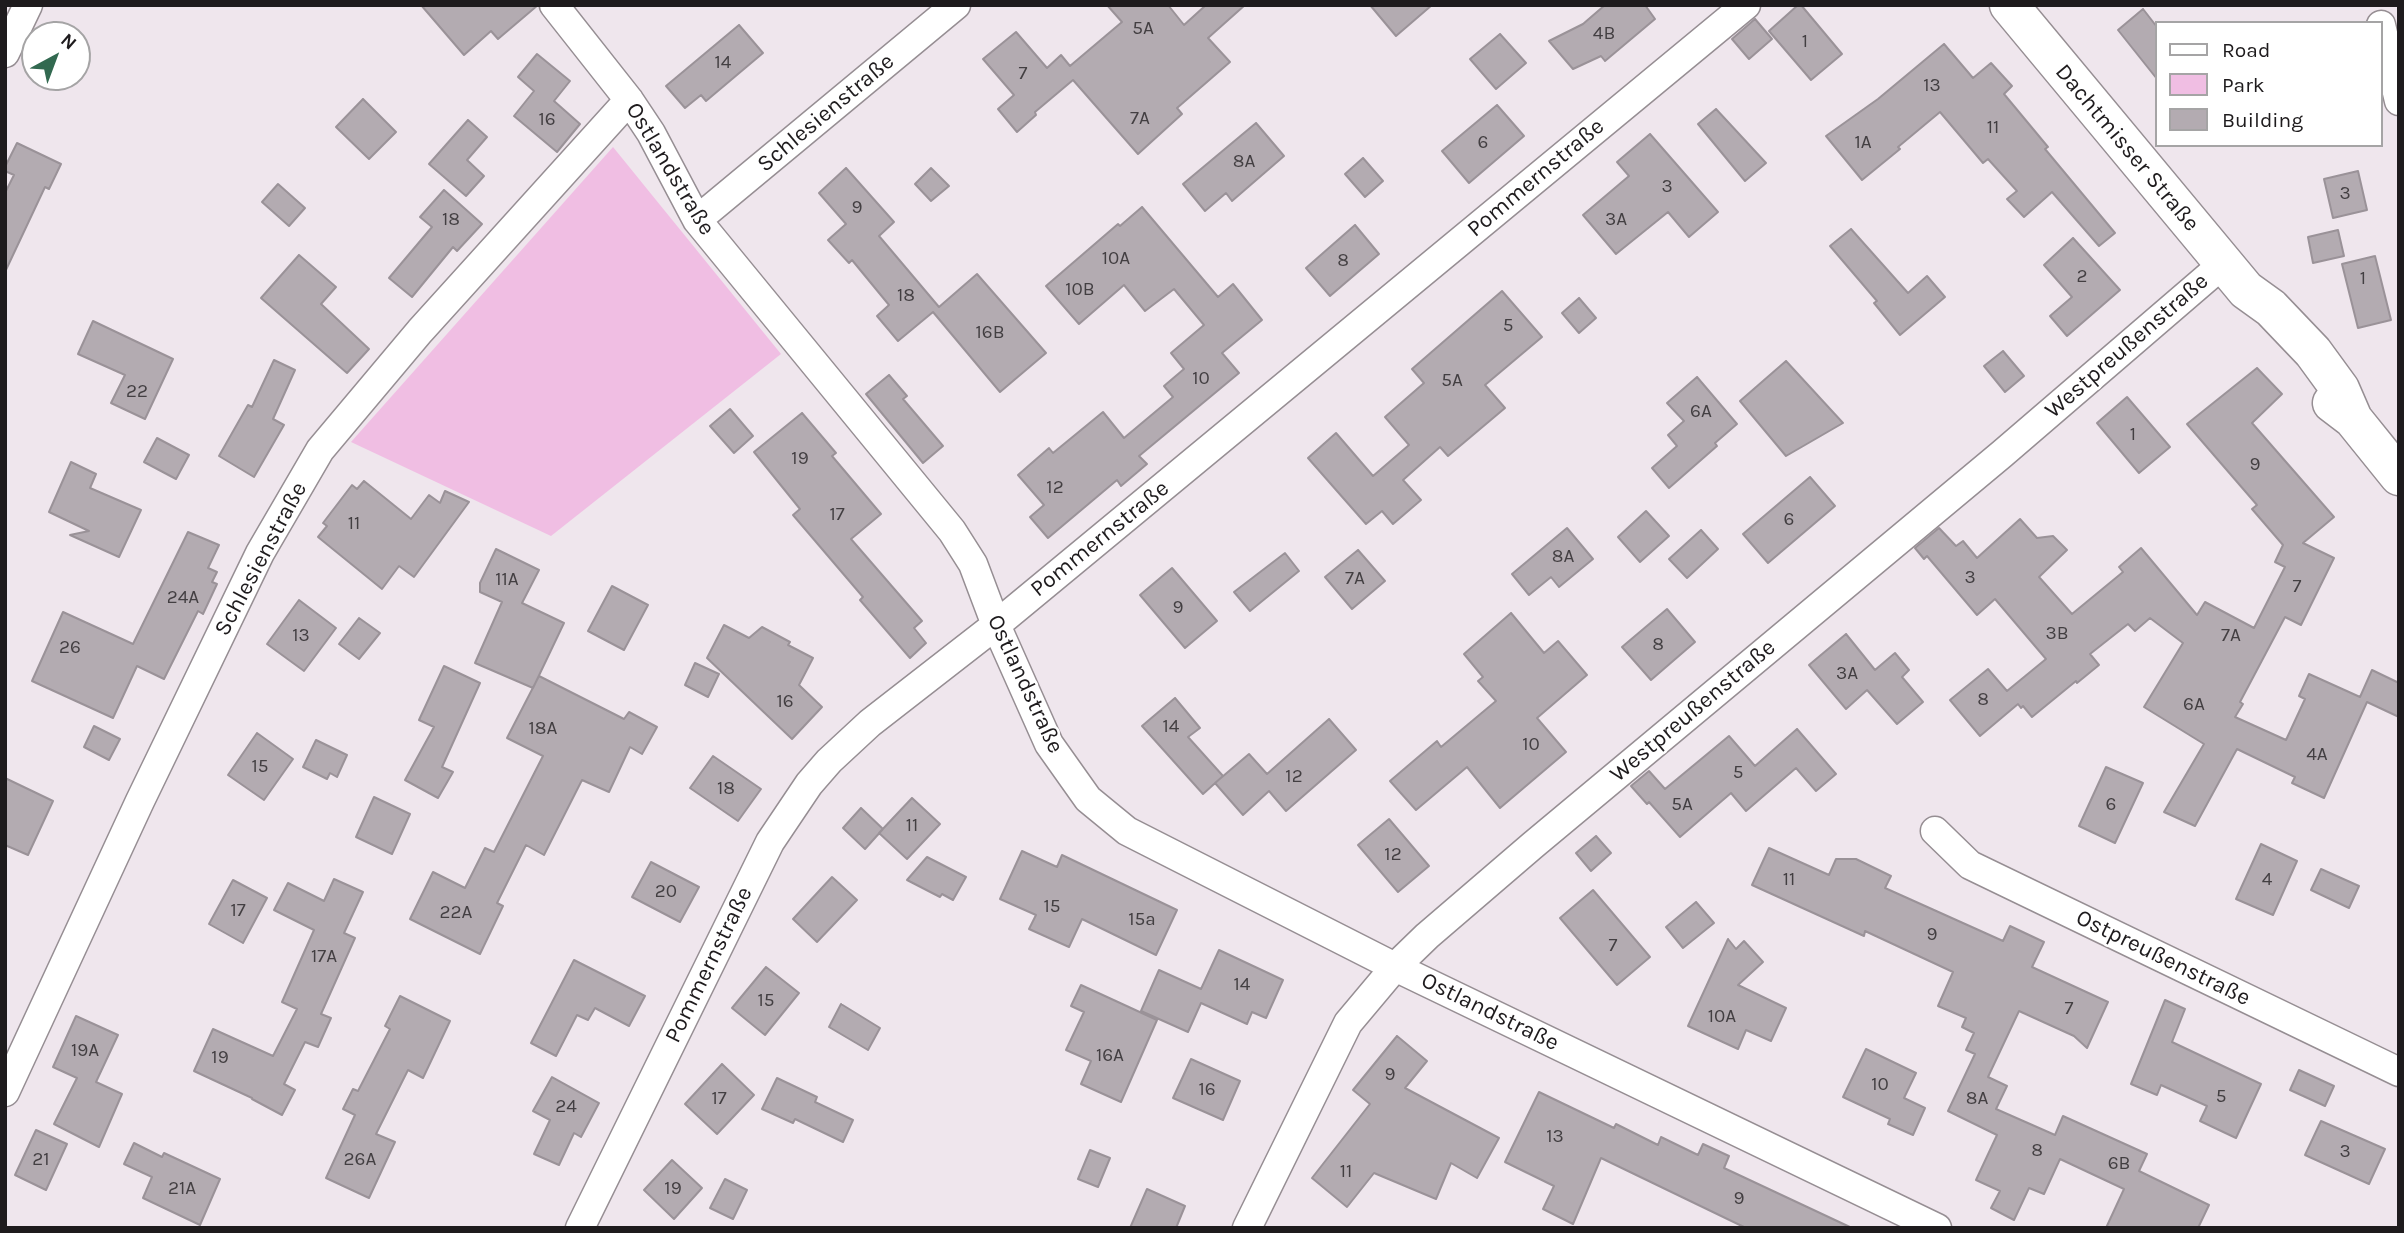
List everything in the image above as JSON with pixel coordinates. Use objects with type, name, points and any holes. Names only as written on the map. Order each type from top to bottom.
[{"type":"street","points":[[5,53],[28,5]]},
{"type":"street","name":"Ostlandstraße","points":[[554,5],[629,100],[651,133],[697,220],[953,531],[973,564],[996,625],[1049,744],[1088,799],[1127,831],[1395,967],[1937,1228]]},
{"type":"street","name":"Schlesienstraße","points":[[697,220],[956,5]]},
{"type":"street","name":"Pommernstraße","points":[[580,1228],[764,852],[809,784],[829,761],[870,723],[996,625],[1746,5]]},
{"type":"street","name":"Dachtmisser Straße","points":[[2009,5],[2234,277],[2280,316],[2313,352],[2340,388],[2353,419],[2399,476]]},
{"type":"street","points":[[2384,18],[2399,102]]},
{"type":"street","name":"Schlesienstraße","points":[[5,1092],[260,553],[320,450],[420,331],[629,100]]},
{"type":"street","name":"Westpreußenstraße","points":[[1247,1228],[1348,1023],[1395,967],[1427,936],[2002,454],[2234,277]]},
{"type":"street","name":"Ostpreußenstraße","points":[[1935,831],[1970,865],[2399,1072]]},
{"type":"green space","points":[[613,147],[781,354],[551,536],[351,442]]},
{"type":"building","points":[[421,5],[538,5],[498,39],[491,31],[464,55]]},
{"type":"building","points":[[1107,5],[1168,5],[1184,25],[1206,5],[1245,5],[1208,38],[1230,62],[1177,108],[1182,114],[1138,154],[1073,80],[1035,112],[1036,115],[1017,132],[998,109],[1014,95],[983,59],[1016,32],[1047,68],[1061,55],[1070,66],[1122,22]]},
{"type":"building","points":[[1370,5],[1432,5],[1396,36]]},
{"type":"building","points":[[1605,5],[1645,5],[1655,19],[1605,61],[1601,56],[1573,69],[1549,41],[1583,24]]},
{"type":"building","points":[[1801,5],[1842,54],[1811,80],[1769,31]]},
{"type":"building","points":[[2143,9],[2156,26],[2156,78],[2118,30]]},
{"type":"building","points":[[1755,19],[1772,39],[1749,59],[1732,39]]},
{"type":"building","points":[[739,25],[763,53],[706,101],[701,95],[685,108],[666,86]]},
{"type":"building","points":[[1500,34],[1526,63],[1496,89],[1470,59]]},
{"type":"building","points":[[1944,44],[1973,78],[1991,63],[2012,86],[2004,94],[2048,147],[2045,149],[2115,233],[2099,246],[2052,192],[2024,217],[2007,199],[2017,191],[1988,159],[1983,163],[1940,112],[1862,180],[1826,136],[1878,99]]},
{"type":"building","points":[[537,54],[570,81],[554,101],[580,124],[557,152],[514,116],[534,91],[518,77]]},
{"type":"building","points":[[363,99],[396,132],[369,159],[336,127]]},
{"type":"building","points":[[1497,105],[1524,136],[1469,183],[1442,151]]},
{"type":"building","points":[[1716,109],[1766,163],[1745,181],[1698,124]]},
{"type":"building","points":[[468,120],[487,137],[467,160],[484,176],[466,196],[429,164]]},
{"type":"building","points":[[1256,123],[1284,156],[1232,201],[1226,193],[1205,211],[1183,184]]},
{"type":"building","points":[[1650,134],[1718,212],[1689,237],[1668,212],[1616,254],[1583,215],[1629,176],[1617,162]]},
{"type":"building","points":[[17,143],[61,164],[49,189],[45,187],[5,272],[5,193],[14,175],[5,171],[5,167]]},
{"type":"building","points":[[1363,158],[1383,181],[1365,197],[1345,174]]},
{"type":"building","points":[[846,168],[894,222],[879,236],[939,307],[977,274],[1046,353],[1000,392],[933,312],[898,341],[877,316],[889,305],[852,260],[849,263],[828,240],[846,224],[819,193]]},
{"type":"building","points":[[931,168],[949,186],[931,201],[915,184]]},
{"type":"building","points":[[2358,171],[2367,210],[2333,218],[2324,179]]},
{"type":"building","points":[[278,184],[305,208],[289,226],[262,202]]},
{"type":"building","points":[[444,190],[482,224],[457,251],[453,247],[412,297],[389,278],[432,227],[420,217]]},
{"type":"building","points":[[1142,207],[1218,297],[1233,284],[1262,320],[1222,353],[1239,373],[1139,456],[1147,464],[1121,486],[1117,480],[1048,538],[1030,517],[1044,505],[1018,475],[1049,448],[1053,453],[1103,412],[1124,438],[1173,397],[1164,386],[1184,369],[1171,353],[1204,325],[1174,289],[1145,311],[1124,285],[1079,324],[1046,286],[1118,224],[1120,226]]},
{"type":"building","points":[[1355,225],[1379,254],[1330,296],[1306,268]]},
{"type":"building","points":[[1851,229],[1908,293],[1927,276],[1945,297],[1900,335],[1874,303],[1877,301],[1830,246]]},
{"type":"building","points":[[2338,230],[2344,256],[2313,263],[2308,237]]},
{"type":"building","points":[[2073,238],[2120,290],[2067,336],[2050,316],[2072,297],[2044,265]]},
{"type":"building","points":[[299,255],[336,287],[321,304],[369,349],[347,373],[261,298]]},
{"type":"building","points":[[2375,256],[2391,320],[2358,328],[2342,264]]},
{"type":"building","points":[[1502,291],[1542,337],[1485,385],[1505,408],[1448,456],[1440,447],[1403,480],[1421,500],[1393,524],[1382,511],[1366,524],[1308,458],[1336,433],[1373,476],[1409,445],[1385,417],[1424,383],[1412,369]]},
{"type":"building","points":[[1579,298],[1596,318],[1579,333],[1562,313]]},
{"type":"building","points":[[93,321],[173,359],[145,419],[111,403],[125,375],[78,354]]},
{"type":"building","points":[[2003,351],[2024,376],[2005,392],[1984,366]]},
{"type":"building","points":[[274,360],[295,370],[273,419],[284,425],[254,477],[219,456],[248,405],[252,407]]},
{"type":"building","points":[[1786,361],[1843,423],[1786,456],[1740,401]]},
{"type":"building","points":[[2257,368],[2282,394],[2252,423],[2334,517],[2303,543],[2334,558],[2301,625],[2285,617],[2240,702],[2243,704],[2235,717],[2286,740],[2305,699],[2299,696],[2309,674],[2360,697],[2372,670],[2399,683],[2399,717],[2367,702],[2324,798],[2292,783],[2295,777],[2237,749],[2195,826],[2164,812],[2204,744],[2144,707],[2183,643],[2150,618],[2135,631],[2128,624],[2090,654],[2099,665],[2077,683],[2076,681],[2032,717],[2018,704],[1980,736],[1950,700],[1988,669],[2007,691],[2046,659],[1995,599],[1977,615],[1927,556],[1924,559],[1915,548],[1939,528],[1956,546],[1963,541],[1977,558],[2020,519],[2037,538],[2053,536],[2067,550],[2039,577],[2072,614],[2123,572],[2119,567],[2141,548],[2197,615],[2205,602],[2254,628],[2285,567],[2275,562],[2283,545],[2252,509],[2257,505],[2187,424]]},
{"type":"building","points":[[889,375],[907,396],[903,399],[943,446],[923,463],[866,394]]},
{"type":"building","points":[[1697,377],[1737,424],[1715,443],[1717,446],[1669,488],[1652,468],[1677,446],[1668,435],[1684,421],[1667,403]]},
{"type":"building","points":[[2127,397],[2170,447],[2139,473],[2097,423]]},
{"type":"building","points":[[730,409],[753,436],[734,453],[710,426]]},
{"type":"building","points":[[802,413],[836,453],[832,456],[881,514],[851,539],[922,621],[914,628],[926,643],[910,658],[860,600],[863,597],[793,515],[800,509],[754,452]]},
{"type":"building","points":[[157,438],[189,455],[176,479],[144,462]]},
{"type":"building","points":[[71,462],[96,474],[90,488],[141,510],[119,557],[70,535],[89,531],[49,512]]},
{"type":"building","points":[[1810,477],[1835,506],[1768,563],[1743,534]]},
{"type":"building","points":[[364,481],[411,519],[429,495],[440,503],[445,491],[469,502],[414,577],[399,566],[382,589],[318,537],[327,526],[323,523],[352,485],[357,489]]},
{"type":"building","points":[[1646,511],[1669,536],[1640,562],[1618,537]]},
{"type":"building","points":[[1567,528],[1593,559],[1559,587],[1551,577],[1529,595],[1512,574]]},
{"type":"building","points":[[1701,530],[1718,549],[1687,578],[1669,559]]},
{"type":"building","points":[[188,532],[219,545],[208,568],[217,572],[212,582],[217,584],[203,614],[198,611],[164,679],[137,666],[113,718],[32,681],[63,612],[133,644]]},
{"type":"building","points":[[496,549],[539,570],[522,603],[564,623],[533,688],[475,663],[502,602],[480,592],[480,583]]},
{"type":"building","points":[[1358,550],[1385,581],[1352,609],[1325,577]]},
{"type":"building","points":[[1285,553],[1299,571],[1250,611],[1234,592]]},
{"type":"building","points":[[1172,568],[1217,621],[1185,648],[1140,595]]},
{"type":"building","points":[[612,586],[648,605],[624,650],[588,631]]},
{"type":"building","points":[[299,600],[336,628],[304,671],[267,644]]},
{"type":"building","points":[[1667,609],[1695,642],[1651,680],[1622,647]]},
{"type":"building","points":[[1511,613],[1544,653],[1558,641],[1587,675],[1537,718],[1566,752],[1500,808],[1467,767],[1416,810],[1390,781],[1437,741],[1441,747],[1496,701],[1478,681],[1483,677],[1464,654]]},
{"type":"building","points":[[359,618],[380,633],[359,659],[339,644]]},
{"type":"building","points":[[724,625],[749,638],[762,627],[813,658],[799,685],[822,707],[792,739],[707,658]]},
{"type":"building","points":[[1846,634],[1875,670],[1895,653],[1909,670],[1902,677],[1923,702],[1897,724],[1867,690],[1846,709],[1809,665]]},
{"type":"building","points":[[695,663],[719,674],[708,697],[685,685]]},
{"type":"building","points":[[444,666],[480,683],[442,767],[453,772],[438,798],[405,780],[434,727],[419,720]]},
{"type":"building","points":[[539,676],[624,719],[629,712],[657,727],[642,754],[630,747],[609,792],[582,780],[544,855],[526,845],[497,903],[503,906],[480,954],[410,919],[433,872],[465,888],[485,848],[494,852],[543,756],[507,738]]},
{"type":"building","points":[[1175,698],[1200,728],[1188,737],[1223,776],[1203,794],[1142,726]]},
{"type":"building","points":[[1329,719],[1356,750],[1286,811],[1269,791],[1243,815],[1215,783],[1249,754],[1267,774]]},
{"type":"building","points":[[94,726],[120,739],[109,760],[84,747]]},
{"type":"building","points":[[1797,729],[1836,774],[1816,791],[1796,768],[1746,811],[1731,793],[1680,837],[1631,786],[1649,771],[1665,789],[1729,736],[1755,766]]},
{"type":"building","points":[[257,733],[293,759],[264,800],[228,775]]},
{"type":"building","points":[[316,740],[347,755],[337,777],[330,773],[327,779],[303,767]]},
{"type":"building","points":[[713,756],[761,789],[738,821],[690,788]]},
{"type":"building","points":[[2106,767],[2143,783],[2115,843],[2079,826]]},
{"type":"building","points":[[5,778],[53,801],[28,855],[5,845]]},
{"type":"building","points":[[374,797],[410,814],[392,854],[356,837]]},
{"type":"building","points":[[912,798],[940,824],[907,859],[879,833]]},
{"type":"building","points":[[861,808],[883,829],[865,849],[843,828]]},
{"type":"building","points":[[1389,819],[1429,866],[1398,892],[1358,845]]},
{"type":"building","points":[[1596,836],[1611,853],[1591,871],[1576,853]]},
{"type":"building","points":[[2261,844],[2297,861],[2273,915],[2236,899]]},
{"type":"building","points":[[1769,848],[1829,875],[1836,859],[1856,859],[1891,876],[1885,888],[2003,941],[2010,926],[2044,942],[2032,967],[2108,1002],[2087,1048],[2074,1036],[2019,1011],[1988,1077],[2007,1086],[1996,1109],[2055,1135],[2063,1116],[2147,1154],[2139,1171],[2209,1205],[2198,1228],[2106,1228],[2124,1189],[2060,1159],[2044,1194],[2029,1188],[2014,1220],[1991,1208],[2000,1191],[1976,1180],[1997,1135],[1948,1111],[1975,1054],[1966,1050],[1974,1033],[1962,1027],[1966,1018],[1938,1006],[1953,972],[1865,931],[1864,936],[1752,885]]},
{"type":"building","points":[[1022,851],[1057,867],[1062,855],[1177,910],[1156,955],[1082,919],[1069,947],[1029,929],[1036,915],[1000,899]]},
{"type":"building","points":[[927,857],[966,877],[953,900],[942,894],[940,897],[907,880]]},
{"type":"building","points":[[651,862],[699,887],[680,922],[632,897]]},
{"type":"building","points":[[2321,869],[2359,886],[2349,908],[2311,890]]},
{"type":"building","points":[[832,877],[857,900],[817,942],[793,919]]},
{"type":"building","points":[[334,879],[363,892],[344,933],[355,938],[321,1014],[331,1018],[318,1047],[305,1042],[284,1084],[295,1090],[282,1115],[194,1071],[213,1029],[273,1056],[297,1009],[282,1002],[314,930],[274,910],[288,883],[324,901]]},
{"type":"building","points":[[233,880],[267,898],[243,943],[209,924]]},
{"type":"building","points":[[1593,890],[1650,957],[1617,985],[1560,918]]},
{"type":"building","points":[[1696,902],[1714,923],[1683,948],[1666,927]]},
{"type":"building","points":[[1728,939],[1736,949],[1744,941],[1763,962],[1738,985],[1786,1008],[1771,1041],[1746,1030],[1738,1049],[1688,1026]]},
{"type":"building","points":[[1219,950],[1283,980],[1266,1018],[1252,1012],[1247,1024],[1201,1003],[1188,1032],[1141,1011],[1159,970],[1201,989]]},
{"type":"building","points":[[574,960],[645,996],[629,1026],[595,1008],[588,1020],[577,1015],[556,1056],[531,1043]]},
{"type":"building","points":[[766,967],[799,993],[765,1035],[732,1008]]},
{"type":"building","points":[[1081,985],[1157,1020],[1121,1102],[1081,1084],[1091,1061],[1066,1050],[1084,1012],[1071,1006]]},
{"type":"building","points":[[400,996],[450,1021],[423,1078],[408,1070],[376,1134],[395,1142],[369,1198],[326,1178],[355,1115],[343,1109],[353,1089],[358,1091],[390,1029],[385,1026]]},
{"type":"building","points":[[2165,1000],[2185,1009],[2172,1042],[2261,1084],[2236,1138],[2200,1121],[2207,1106],[2161,1085],[2157,1095],[2131,1084]]},
{"type":"building","points":[[841,1004],[880,1028],[868,1050],[829,1027]]},
{"type":"building","points":[[76,1016],[118,1035],[96,1082],[122,1094],[99,1147],[54,1124],[77,1078],[53,1067]]},
{"type":"building","points":[[1397,1036],[1427,1061],[1405,1088],[1499,1138],[1477,1178],[1451,1163],[1436,1199],[1374,1173],[1347,1207],[1312,1178],[1370,1104],[1353,1090]]},
{"type":"building","points":[[1866,1049],[1916,1073],[1904,1098],[1925,1108],[1913,1135],[1888,1124],[1890,1119],[1843,1097]]},
{"type":"building","points":[[1191,1059],[1240,1081],[1223,1120],[1173,1098]]},
{"type":"building","points":[[722,1064],[754,1095],[717,1134],[685,1104]]},
{"type":"building","points":[[2299,1070],[2334,1086],[2325,1106],[2290,1090]]},
{"type":"building","points":[[552,1077],[599,1103],[581,1137],[574,1133],[559,1165],[534,1154],[550,1120],[533,1111]]},
{"type":"building","points":[[777,1078],[817,1097],[815,1102],[853,1120],[843,1142],[795,1119],[793,1123],[762,1109]]},
{"type":"building","points":[[1539,1092],[1614,1128],[1616,1124],[1658,1145],[1661,1137],[1698,1155],[1703,1144],[1729,1156],[1724,1168],[1852,1228],[1746,1228],[1601,1158],[1573,1224],[1543,1209],[1554,1186],[1505,1162]]},
{"type":"building","points":[[2321,1121],[2385,1149],[2369,1184],[2305,1155]]},
{"type":"building","points":[[36,1130],[67,1144],[46,1190],[15,1175]]},
{"type":"building","points":[[134,1143],[162,1157],[164,1153],[220,1179],[200,1225],[143,1198],[152,1177],[124,1164]]},
{"type":"building","points":[[1090,1150],[1110,1158],[1098,1187],[1078,1179]]},
{"type":"building","points":[[672,1160],[702,1188],[674,1219],[644,1190]]},
{"type":"building","points":[[725,1179],[747,1190],[733,1219],[710,1208]]},
{"type":"building","points":[[1147,1189],[1185,1206],[1176,1228],[1130,1228]]}]
